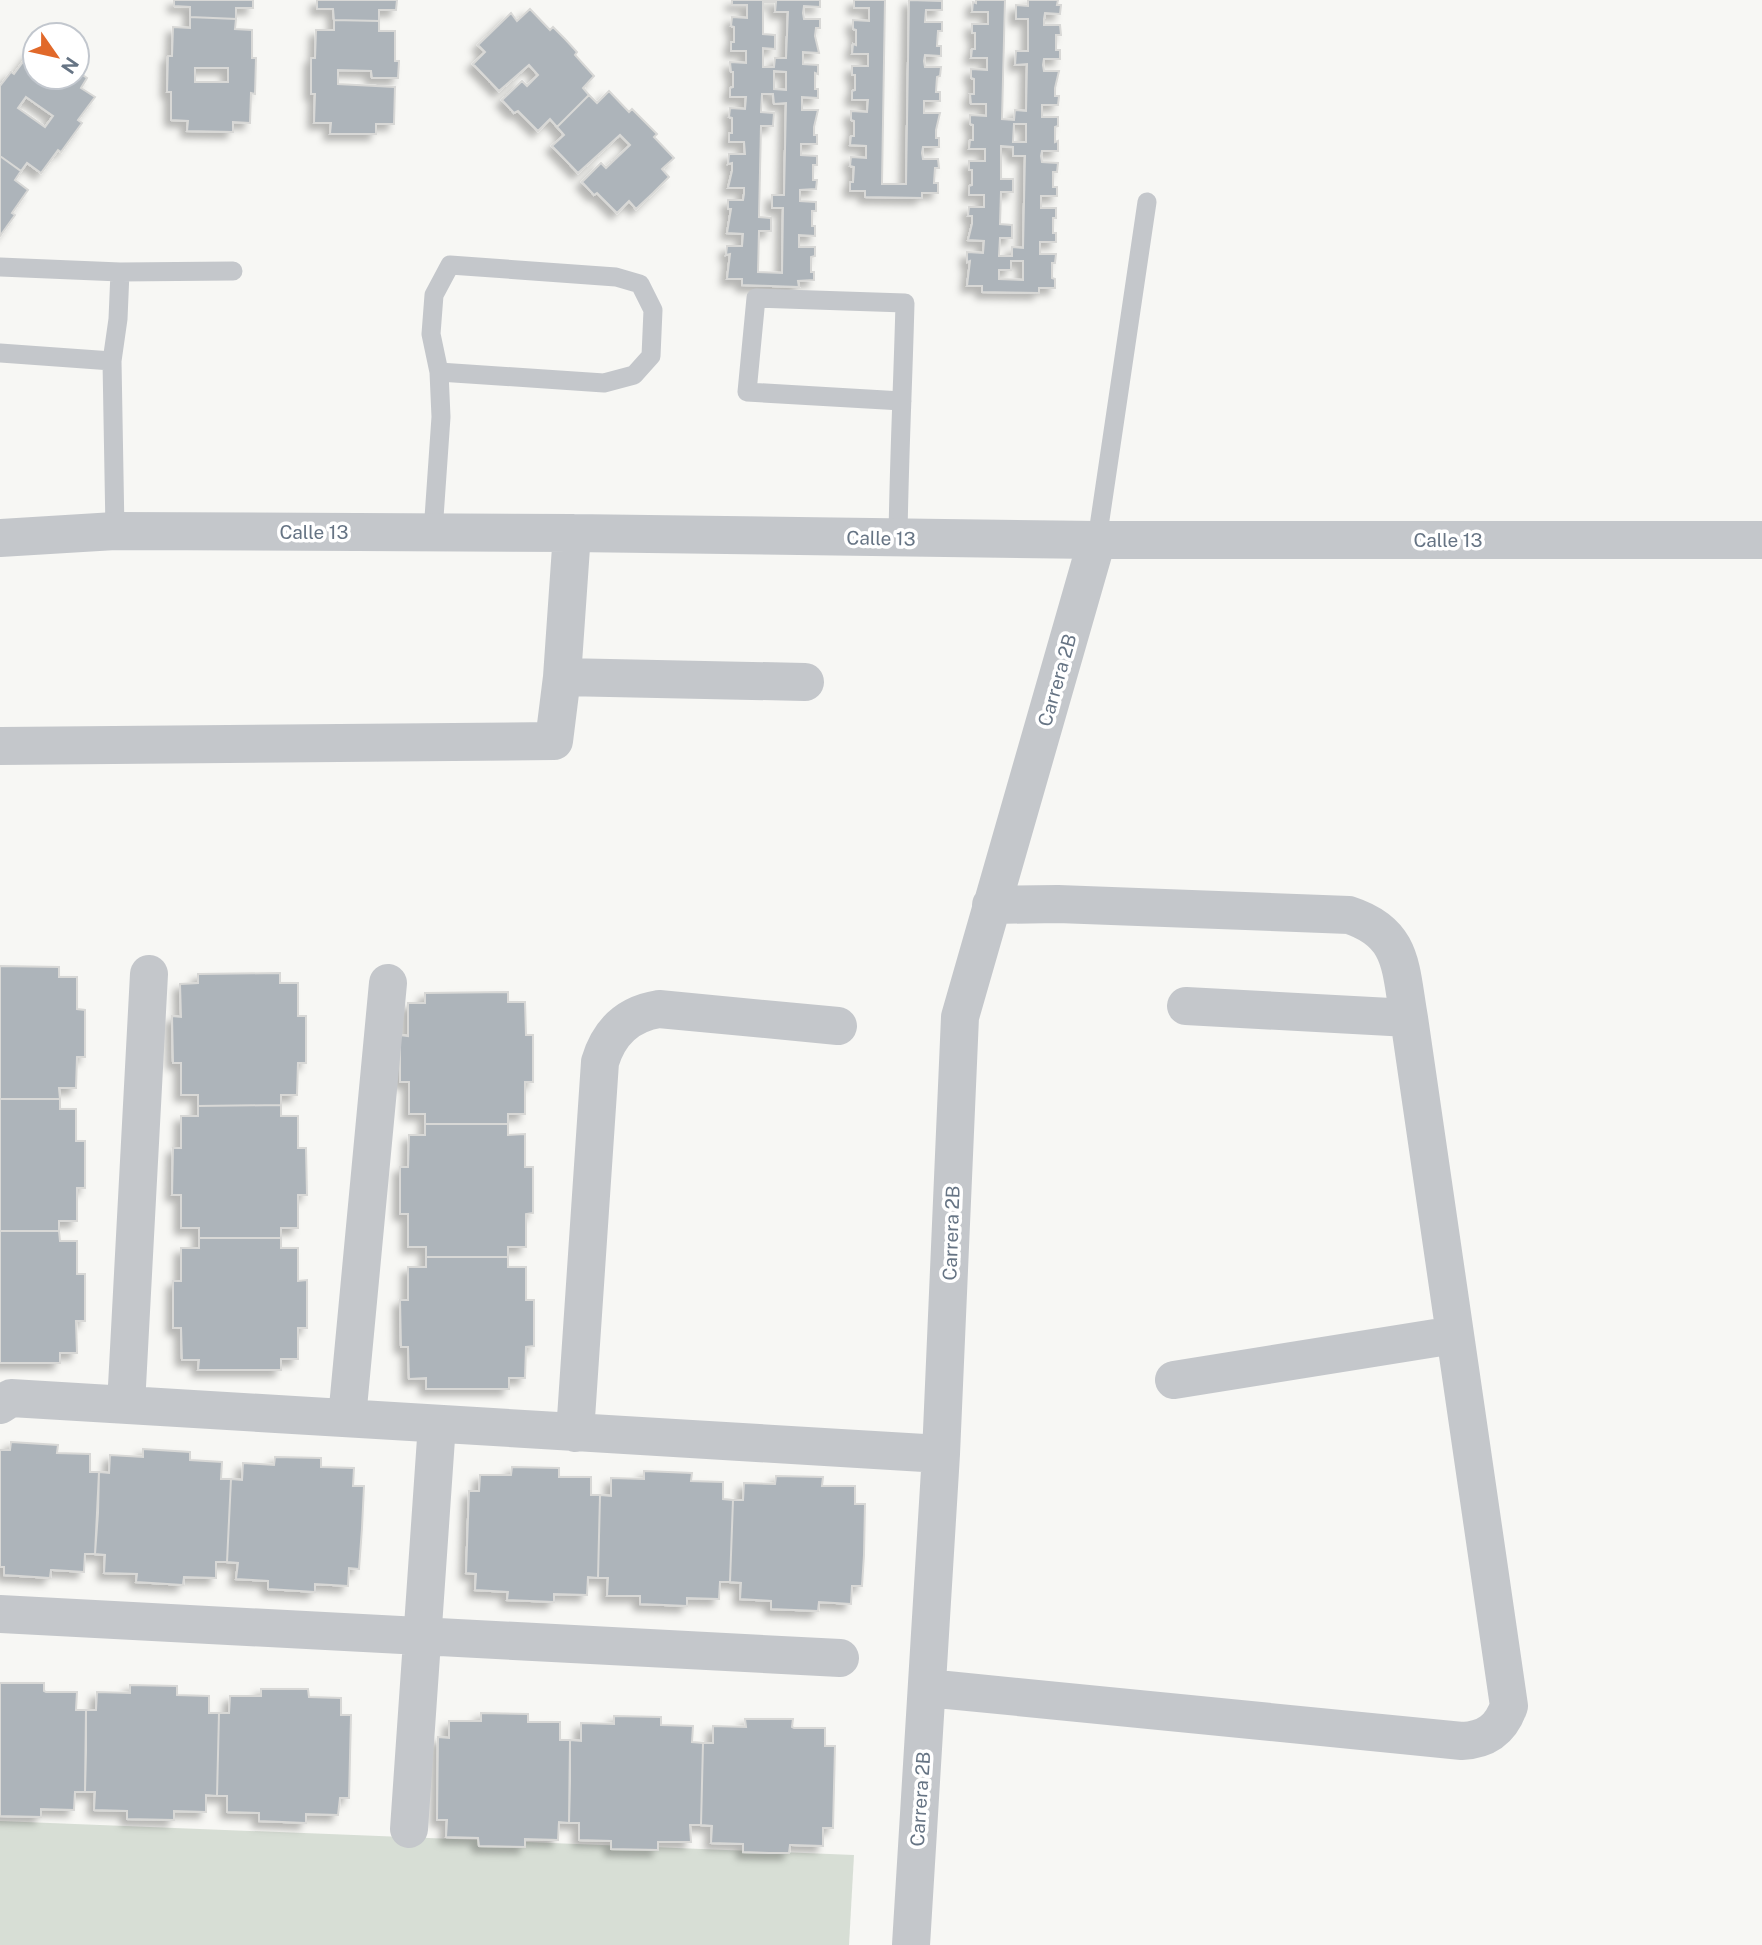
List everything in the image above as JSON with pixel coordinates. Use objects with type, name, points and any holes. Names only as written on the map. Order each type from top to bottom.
[{"type":"street","name":"Calle 13","points":[[0,538],[115,531],[572,533],[1097,540],[1762,540]]},
{"type":"street","points":[[0,746],[554,741],[562,677],[572,533]]},
{"type":"street","name":"Carrera 2B","points":[[911,1945],[941,1454],[960,1017],[1097,540]]},
{"type":"street","points":[[562,677],[805,682]]},
{"type":"street","points":[[927,1688],[1462,1741],[1485,1737],[1504,1720],[1509,1706],[1409,1018],[1399,961],[1394,949],[1378,928],[1349,915],[1058,904],[991,905]]},
{"type":"street","points":[[126,1405],[149,974]]},
{"type":"street","points":[[347,1418],[388,983]]},
{"type":"street","points":[[1186,1006],[1409,1018]]},
{"type":"street","points":[[575,1433],[600,1062],[611,1037],[632,1018],[659,1009],[838,1026]]},
{"type":"street","points":[[1174,1380],[1454,1335]]},
{"type":"street","points":[[0,1405],[11,1398],[941,1454]]},
{"type":"street","points":[[409,1829],[437,1424]]},
{"type":"street","points":[[0,1614],[840,1658]]},
{"type":"lane","points":[[1097,540],[1147,202]]},
{"type":"lane","points":[[433,532],[441,417],[439,372],[431,334],[434,295],[450,265],[615,277],[640,284],[653,310],[651,356],[634,376],[604,383],[439,372]]},
{"type":"lane","points":[[0,267],[120,272],[233,271]]},
{"type":"lane","points":[[115,531],[112,361],[118,319],[120,272]]},
{"type":"lane","points":[[898,538],[905,303],[756,298],[747,392],[902,401]]},
{"type":"lane","points":[[0,353],[112,361]]},
{"type":"shaded area","points":[[0,1821],[854,1855],[849,1945],[0,1945]]},
{"type":"building","points":[[174,0],[253,0],[253,8],[236,8],[236,19],[190,17],[190,7],[174,6]]},
{"type":"building","points":[[317,0],[397,0],[396,10],[379,10],[379,21],[334,20],[333,9],[317,9]]},
{"type":"building","points":[[732,0],[820,0],[820,7],[804,6],[803,13],[804,19],[820,19],[820,28],[816,28],[815,36],[819,53],[803,52],[803,64],[818,65],[815,89],[818,89],[818,98],[802,97],[802,110],[818,110],[814,127],[817,144],[801,144],[801,155],[817,156],[817,165],[813,165],[813,180],[817,180],[816,189],[800,190],[800,201],[816,202],[816,211],[812,211],[815,236],[799,235],[799,247],[815,247],[815,256],[811,257],[814,280],[798,281],[799,287],[742,285],[742,279],[727,279],[730,254],[726,255],[727,246],[742,246],[743,234],[727,233],[731,209],[728,209],[728,200],[743,200],[744,194],[744,188],[728,188],[732,171],[732,163],[728,164],[729,154],[745,154],[744,142],[729,142],[732,118],[729,117],[730,108],[745,109],[746,97],[730,97],[733,72],[730,62],[746,63],[746,51],[731,51],[734,27],[731,26],[732,17],[747,18],[747,5],[732,5]],"holes":[[[763,2],[776,2],[775,12],[788,12],[786,58],[775,58],[774,67],[763,67],[763,48],[775,49],[775,35],[763,34]],[[774,71],[786,72],[786,90],[774,89]],[[762,94],[773,94],[774,104],[786,103],[784,195],[772,195],[772,208],[783,208],[782,273],[758,272],[759,231],[771,231],[771,218],[759,217],[761,126],[773,126],[774,113],[761,112]]]},
{"type":"building","points":[[854,0],[885,0],[882,184],[906,184],[909,0],[942,1],[942,10],[926,10],[925,22],[942,22],[937,46],[941,46],[941,56],[925,55],[924,61],[925,67],[941,67],[936,92],[940,92],[940,101],[924,101],[924,113],[940,113],[936,130],[939,147],[923,147],[922,153],[923,159],[938,159],[939,168],[935,168],[934,183],[938,183],[938,193],[922,193],[922,198],[865,197],[865,191],[850,191],[854,167],[850,166],[851,157],[866,158],[866,146],[850,145],[851,136],[854,136],[851,111],[867,112],[868,100],[852,100],[855,75],[852,75],[852,66],[868,66],[868,54],[852,54],[853,44],[856,45],[853,20],[869,21],[869,8],[854,8]]},
{"type":"building","points":[[976,0],[1005,0],[1002,119],[1014,120],[1015,110],[1026,111],[1027,64],[1015,65],[1016,51],[1028,51],[1028,19],[1016,19],[1016,5],[1028,6],[1028,0],[1058,0],[1057,5],[1061,5],[1060,14],[1045,13],[1044,19],[1044,25],[1060,25],[1061,35],[1056,35],[1056,50],[1060,50],[1060,59],[1044,59],[1043,65],[1044,71],[1059,71],[1055,88],[1055,96],[1059,96],[1058,105],[1042,105],[1042,117],[1058,117],[1055,142],[1058,141],[1058,151],[1042,151],[1041,156],[1042,162],[1058,163],[1057,172],[1053,172],[1053,187],[1057,187],[1057,196],[1041,196],[1041,208],[1056,208],[1053,233],[1056,233],[1056,242],[1040,242],[1040,254],[1056,254],[1055,263],[1052,263],[1055,288],[1039,288],[1039,293],[982,292],[982,286],[967,286],[970,261],[967,262],[967,252],[983,253],[984,241],[968,240],[972,224],[972,216],[968,216],[969,207],[984,207],[984,195],[969,195],[972,170],[969,170],[969,161],[985,161],[985,149],[969,149],[970,140],[973,140],[970,115],[986,116],[986,104],[971,104],[970,94],[974,94],[971,69],[987,70],[987,58],[971,58],[972,49],[975,49],[972,24],[988,24],[988,12],[972,12],[973,2],[976,3]],"holes":[[[1014,124],[1026,124],[1026,142],[1013,142]],[[1001,146],[1013,147],[1013,156],[1025,156],[1023,248],[1012,247],[1012,256],[999,256],[1000,238],[1012,238],[1012,225],[1000,224],[1001,192],[1013,192],[1013,179],[1001,179]],[[1011,261],[1023,261],[1023,280],[999,279],[999,270],[1011,270]]]},
{"type":"building","points":[[530,9],[550,30],[553,27],[565,39],[594,76],[583,88],[589,95],[557,127],[550,119],[538,131],[518,111],[514,113],[502,100],[522,81],[527,86],[538,75],[529,65],[499,91],[473,64],[485,52],[478,45],[511,13],[517,21]]},
{"type":"building","points":[[190,17],[236,19],[235,29],[252,30],[252,58],[256,58],[255,94],[251,93],[250,123],[233,122],[233,132],[187,131],[188,121],[171,120],[171,92],[167,92],[168,56],[172,56],[173,27],[190,28]],"holes":[[[195,68],[228,68],[228,82],[195,82]]]},
{"type":"building","points":[[334,20],[379,21],[379,31],[395,31],[398,78],[372,78],[371,71],[338,70],[338,84],[395,87],[394,124],[376,124],[376,134],[330,134],[331,123],[314,123],[315,94],[311,94],[311,58],[315,58],[316,30],[334,30]]},
{"type":"building","points":[[21,65],[21,91],[86,91],[95,97],[78,120],[82,123],[61,152],[58,150],[41,173],[27,163],[21,171],[0,156],[0,86],[11,72],[14,74]],"holes":[[[26,97],[53,116],[45,127],[18,108]]]},
{"type":"building","points":[[609,91],[629,112],[632,109],[657,134],[654,137],[674,158],[662,169],[669,177],[653,193],[636,209],[629,201],[617,213],[582,182],[601,163],[606,168],[630,145],[620,135],[578,173],[552,146],[564,135],[557,127],[589,95],[597,103]]},
{"type":"building","points":[[0,156],[21,171],[15,180],[28,190],[0,236]]},
{"type":"building","points":[[0,966],[59,967],[59,977],[77,977],[77,1009],[85,1010],[85,1057],[77,1057],[76,1088],[59,1088],[60,1099],[0,1099]]},
{"type":"building","points":[[280,973],[280,983],[298,983],[298,1016],[306,1016],[306,1063],[298,1063],[297,1095],[281,1095],[281,1105],[198,1106],[198,1095],[181,1095],[181,1063],[173,1063],[172,1016],[181,1017],[180,984],[198,983],[198,974]]},
{"type":"building","points":[[508,992],[508,1002],[525,1002],[526,1035],[533,1035],[533,1082],[525,1082],[525,1114],[508,1114],[508,1124],[425,1124],[425,1114],[409,1114],[409,1082],[400,1082],[400,1035],[408,1036],[408,1003],[425,1003],[425,993]]},
{"type":"building","points":[[0,1099],[60,1099],[60,1109],[76,1109],[76,1141],[85,1141],[85,1188],[77,1188],[77,1221],[59,1221],[59,1231],[0,1231]]},
{"type":"building","points":[[281,1105],[281,1116],[298,1116],[298,1148],[306,1148],[307,1195],[298,1195],[298,1228],[281,1228],[281,1238],[199,1238],[199,1228],[181,1228],[181,1195],[172,1195],[173,1148],[181,1148],[181,1116],[198,1116],[198,1106]]},
{"type":"building","points":[[425,1124],[508,1124],[508,1135],[525,1134],[525,1167],[533,1167],[533,1213],[526,1214],[526,1247],[508,1247],[508,1257],[426,1257],[426,1247],[408,1247],[408,1214],[400,1214],[400,1167],[408,1167],[409,1135],[425,1135]]},
{"type":"building","points":[[0,1231],[59,1231],[60,1241],[77,1241],[77,1274],[85,1274],[85,1321],[76,1321],[77,1353],[60,1353],[60,1363],[0,1363]]},
{"type":"building","points":[[199,1238],[281,1238],[281,1248],[298,1248],[298,1281],[307,1280],[307,1328],[298,1328],[298,1359],[281,1359],[281,1370],[198,1370],[199,1360],[182,1360],[181,1328],[173,1328],[173,1281],[181,1281],[181,1248],[199,1248]]},
{"type":"building","points":[[426,1257],[508,1257],[508,1267],[526,1267],[526,1300],[534,1300],[534,1346],[526,1347],[525,1378],[509,1378],[509,1389],[426,1389],[426,1378],[409,1379],[408,1347],[401,1347],[400,1300],[408,1300],[408,1267],[426,1267]]},
{"type":"building","points":[[11,1442],[58,1445],[57,1453],[90,1454],[90,1472],[99,1472],[98,1513],[95,1554],[85,1554],[84,1572],[51,1570],[50,1578],[4,1575],[4,1567],[0,1567],[0,1450],[10,1450]]},
{"type":"building","points":[[143,1449],[190,1452],[190,1460],[222,1462],[221,1479],[231,1479],[227,1562],[216,1562],[216,1578],[184,1577],[183,1585],[136,1582],[137,1574],[104,1573],[105,1555],[95,1554],[99,1472],[109,1473],[110,1455],[143,1457]]},
{"type":"building","points":[[275,1457],[321,1458],[321,1467],[354,1468],[353,1486],[364,1486],[362,1528],[359,1569],[349,1568],[348,1586],[315,1584],[315,1592],[268,1589],[268,1581],[236,1579],[238,1563],[227,1562],[231,1479],[242,1480],[243,1463],[274,1465]]},
{"type":"building","points":[[512,1467],[559,1468],[559,1477],[591,1477],[591,1495],[600,1495],[598,1578],[588,1577],[587,1595],[554,1594],[554,1602],[507,1600],[508,1592],[475,1590],[476,1574],[466,1573],[469,1491],[479,1491],[480,1475],[511,1475]]},
{"type":"building","points":[[644,1471],[692,1473],[691,1481],[723,1482],[723,1499],[733,1500],[730,1582],[720,1582],[719,1599],[687,1598],[687,1606],[640,1604],[640,1596],[607,1596],[608,1578],[598,1578],[600,1495],[611,1496],[611,1478],[644,1479]]},
{"type":"building","points":[[776,1476],[823,1477],[822,1486],[855,1486],[855,1504],[865,1504],[864,1555],[862,1586],[852,1586],[851,1604],[819,1602],[818,1611],[771,1609],[771,1601],[740,1599],[741,1583],[730,1582],[733,1500],[743,1500],[744,1483],[775,1484]]},
{"type":"building","points":[[0,1683],[44,1683],[46,1692],[77,1692],[76,1710],[86,1710],[85,1792],[75,1792],[74,1810],[41,1809],[41,1817],[0,1816]]},
{"type":"building","points":[[130,1685],[177,1686],[177,1695],[209,1696],[209,1713],[219,1713],[217,1796],[206,1795],[206,1812],[174,1811],[174,1820],[127,1819],[127,1811],[94,1810],[95,1792],[85,1792],[86,1710],[96,1710],[97,1692],[130,1693]]},
{"type":"building","points":[[261,1689],[308,1689],[309,1697],[341,1698],[341,1715],[351,1715],[349,1798],[340,1798],[338,1815],[306,1814],[306,1823],[259,1821],[259,1813],[227,1812],[227,1796],[217,1796],[219,1713],[229,1713],[230,1696],[261,1696]]},
{"type":"building","points":[[481,1713],[528,1714],[528,1722],[560,1722],[560,1740],[570,1740],[570,1782],[569,1823],[559,1822],[558,1840],[525,1839],[525,1847],[479,1846],[478,1838],[446,1837],[447,1820],[437,1820],[438,1737],[449,1738],[449,1721],[481,1721]]},
{"type":"building","points":[[614,1716],[661,1717],[661,1725],[693,1726],[692,1742],[703,1743],[701,1825],[690,1825],[691,1842],[658,1842],[658,1850],[611,1849],[611,1841],[579,1840],[579,1823],[569,1823],[570,1740],[581,1741],[581,1723],[614,1724]]},
{"type":"building","points":[[745,1719],[793,1719],[794,1728],[825,1728],[825,1746],[835,1746],[833,1828],[823,1828],[823,1846],[790,1845],[789,1853],[769,1853],[743,1852],[743,1844],[711,1843],[712,1826],[701,1825],[703,1743],[713,1743],[713,1726],[746,1727]]}]
